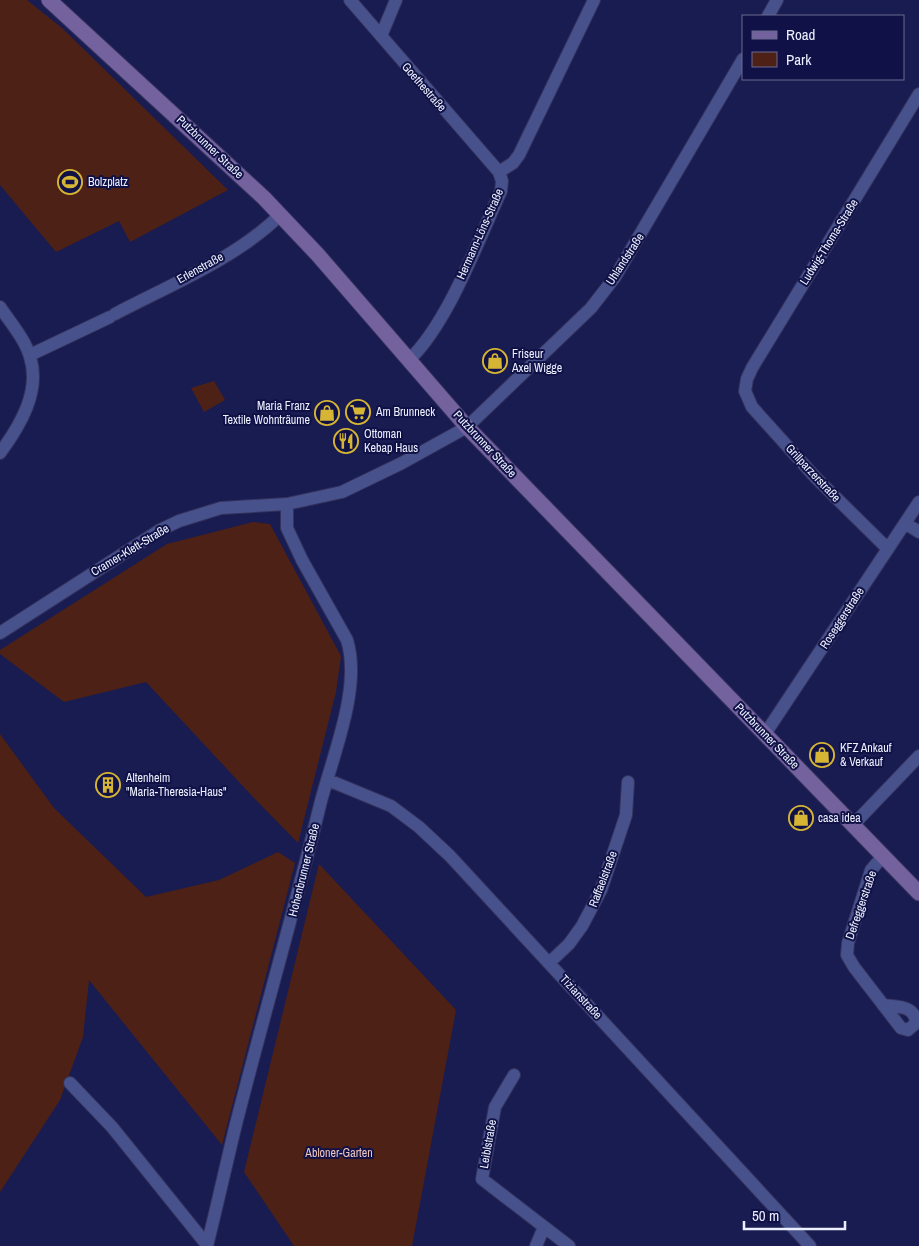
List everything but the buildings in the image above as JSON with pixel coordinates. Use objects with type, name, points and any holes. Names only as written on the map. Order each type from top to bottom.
[{"type":"main road","name":"Putzbrunner Straße","points":[[49,0],[220,155],[280,214],[468,427],[919,893]]},
{"type":"street","name":"Goethestraße","points":[[350,0],[499,172]]},
{"type":"street","points":[[381,36],[396,0]]},
{"type":"street","name":"Hermann-Löns-Straße","points":[[409,360],[419,350],[437,324],[501,191],[502,181],[499,172],[513,163],[519,154],[594,0]]},
{"type":"street","points":[[769,15],[777,0]]},
{"type":"street","name":"Uhlandstraße","points":[[468,427],[591,308],[615,277],[742,61]]},
{"type":"street","name":"Ludwig-Thoma-Straße","points":[[745,391],[747,379],[752,368],[919,94]]},
{"type":"street","name":"Erlenstraße","points":[[30,355],[112,316],[218,259],[263,231],[280,214]]},
{"type":"street","points":[[0,307],[30,355],[33,383],[29,401],[15,433],[0,453]]},
{"type":"street","name":"Grillparzerstraße","points":[[745,391],[752,407],[816,478],[888,549]]},
{"type":"street","name":"Cramer-Klett-Straße","points":[[0,633],[160,530],[179,521],[221,508],[287,504],[342,492],[402,463],[468,427]]},
{"type":"street","name":"Roseggerstraße","points":[[765,734],[919,502]]},
{"type":"street","name":"Hohenbrunner Straße","points":[[207,1245],[236,1124],[328,780],[337,754],[352,672],[351,654],[347,640],[302,560],[287,528],[287,504]]},
{"type":"street","points":[[905,523],[919,532]]},
{"type":"street","points":[[854,825],[919,756]]},
{"type":"street","name":"Tizianstraße","points":[[328,780],[391,806],[420,828],[476,883],[550,962],[810,1246]]},
{"type":"street","name":"Raffaelstraße","points":[[550,962],[569,944],[582,926],[601,890],[626,815],[628,782]]},
{"type":"street","name":"Defreggerstraße","points":[[883,856],[871,870],[848,943],[847,955],[883,1005]]},
{"type":"street","name":"Leiblstraße","points":[[514,1075],[495,1107],[482,1180],[544,1227]]},
{"type":"street","name":"Hohenbrunner Straße","points":[[70,1083],[112,1127],[207,1245]]},
{"type":"street","points":[[536,1246],[544,1227],[568,1246]]},
{"type":"green space","points":[[0,0],[27,0],[62,28],[228,190],[130,242],[119,221],[56,252],[0,185]]},
{"type":"green space","points":[[214,381],[225,400],[204,412],[191,388]]},
{"type":"green space","points":[[253,522],[270,524],[341,656],[336,692],[298,843],[146,682],[64,702],[0,654],[0,650],[167,544]]},
{"type":"green space","points":[[0,734],[54,808],[146,897],[219,880],[278,852],[295,863],[222,1145],[89,980],[83,1037],[60,1100],[0,1192]]},
{"type":"green space","name":"Abloner-Garten","points":[[319,864],[456,1010],[412,1246],[294,1246],[244,1172]]},
{"type":"place","name":"Bolzplatz","points":[[70,182]]},
{"type":"place","name":"Friseur Axel Wigge","points":[[495,361]]},
{"type":"place","name":"Am Brunneck","points":[[358,412]]},
{"type":"place","name":"Maria Franz Textile Wohnträume","points":[[327,413]]},
{"type":"place","name":"Ottoman Kebap Haus","points":[[346,441]]},
{"type":"place","name":"KFZ Ankauf & Verkauf","points":[[822,755]]},
{"type":"place","name":"Altenheim \"Maria-Theresia-Haus\"","points":[[108,785]]},
{"type":"place","name":"casa idea","points":[[801,818]]}]
